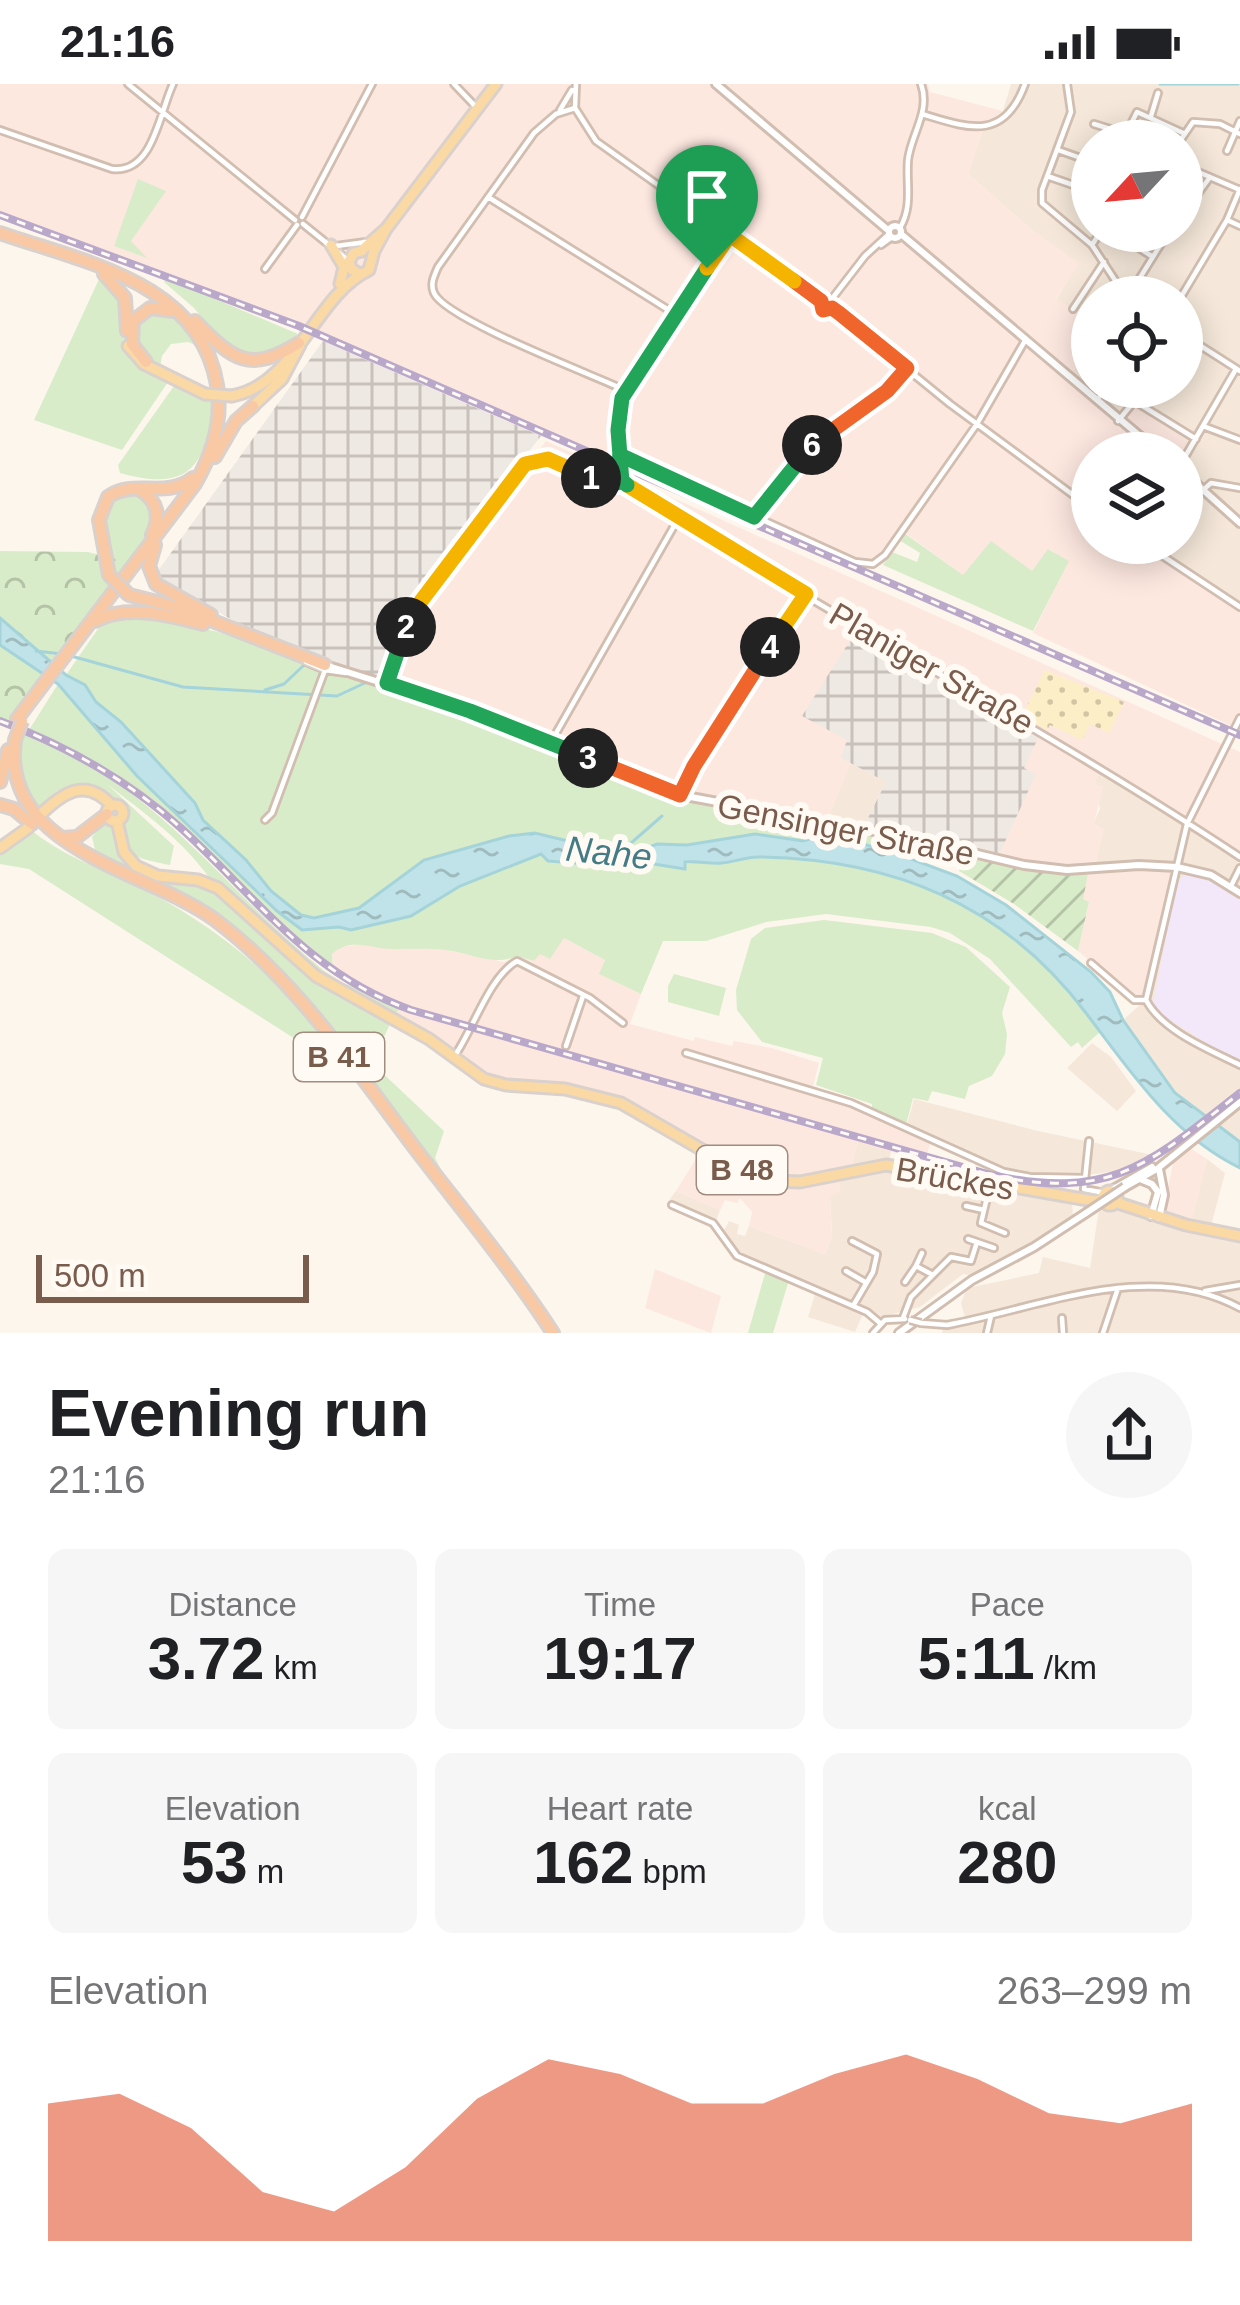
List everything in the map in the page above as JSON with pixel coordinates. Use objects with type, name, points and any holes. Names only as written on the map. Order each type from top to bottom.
[{"type":"highway","name":"B 41","points":[[0,230],[153,291],[191,320],[215,357],[224,389],[224,421],[200,486],[83,632],[20,720],[7,758],[13,793],[54,842],[189,909],[269,974],[333,1048],[550,1333]]},
{"type":"highway","name":"B 41","points":[[0,230],[150,283],[223,349],[246,360],[273,358],[300,342]]},
{"type":"highway","points":[[91,266],[113,280],[123,294],[128,346]]},
{"type":"highway","points":[[146,362],[130,340],[138,315],[162,307],[191,320]]},
{"type":"highway","points":[[253,406],[187,484],[174,490],[130,488],[110,494],[100,510],[109,575],[130,595],[177,607],[325,668]]},
{"type":"highway","points":[[130,488],[149,496],[157,510],[149,570],[156,584],[239,633]]},
{"type":"highway","name":"B 41","points":[[83,632],[151,547]]},
{"type":"highway","points":[[95,621],[116,613],[161,614],[239,633]]},
{"type":"highway","name":"B 41","points":[[13,737],[18,792],[32,817],[53,836],[209,916],[273,970],[337,1045],[550,1333]]},
{"type":"highway","points":[[0,782],[7,758]]},
{"type":"highway","points":[[0,805],[32,821]]},
{"type":"highway","points":[[53,836],[77,837],[111,815]]},
{"type":"highway","points":[[107,862],[93,851],[89,838],[111,815]]},
{"type":"main road","points":[[128,346],[144,364],[200,392],[232,396],[268,380],[337,294],[355,261],[386,230],[496,84]]},
{"type":"main road","points":[[355,261],[370,270],[386,230]]},
{"type":"main road","points":[[337,294],[371,271],[386,230]]},
{"type":"main road","points":[[334,248],[344,271],[337,294]]},
{"type":"main road","points":[[355,261],[372,259]]},
{"type":"main road","points":[[253,406],[286,374],[300,342]]},
{"type":"main road","points":[[146,362],[200,392]]},
{"type":"main road","points":[[0,848],[59,796],[75,789],[96,792],[111,815]]},
{"type":"main road","name":"Brückes","points":[[111,815],[133,864],[158,876],[192,879],[218,889],[316,976],[412,1030],[484,1079],[621,1102],[705,1153],[768,1179],[800,1182],[886,1166],[990,1185],[1108,1197],[1155,1217],[1240,1236]]},
{"type":"street","points":[[128,84],[299,222],[355,261]]},
{"type":"street","points":[[0,130],[126,170],[144,158],[172,84]]},
{"type":"street","points":[[265,269],[299,222],[372,84]]},
{"type":"street","points":[[454,84],[472,98],[475,111]]},
{"type":"street","points":[[574,84],[575,108],[600,144],[831,304],[977,424],[1071,493]]},
{"type":"street","points":[[574,84],[568,102],[534,133],[438,267],[433,292],[479,324],[625,391]]},
{"type":"street","points":[[719,84],[1133,432]]},
{"type":"street","points":[[821,301],[823,310],[831,304],[906,213],[908,159],[925,98],[921,84]]},
{"type":"street","points":[[922,114],[961,127],[983,128],[1008,113],[1025,84]]},
{"type":"street","points":[[1067,84],[1071,106],[1041,193],[1044,207],[1071,228]]},
{"type":"street","points":[[1150,118],[1158,93]]},
{"type":"street","points":[[472,98],[487,96]]},
{"type":"street","points":[[556,114],[575,108]]},
{"type":"street","points":[[1133,120],[1136,112],[1154,120]]},
{"type":"street","points":[[1203,120],[1238,133]]},
{"type":"street","points":[[1226,151],[1240,121]]},
{"type":"street","points":[[1057,150],[1071,155]]},
{"type":"street","points":[[1193,276],[1240,189],[1203,173]]},
{"type":"street","points":[[1047,176],[1071,185]]},
{"type":"street","points":[[1203,186],[1210,176]]},
{"type":"street","points":[[488,197],[675,314]]},
{"type":"street","points":[[1226,220],[1240,226]]},
{"type":"street","points":[[334,248],[352,247],[386,230]]},
{"type":"street","points":[[622,482],[619,412],[625,391],[730,235]]},
{"type":"street","points":[[1097,252],[1113,276]]},
{"type":"street","points":[[1145,252],[1153,257]]},
{"type":"street","points":[[1141,276],[1156,252]]},
{"type":"street","points":[[1095,276],[1104,262]]},
{"type":"street","points":[[1025,341],[1071,379]]},
{"type":"street","points":[[620,455],[869,565],[881,560],[977,424],[1025,341]]},
{"type":"street","points":[[1200,432],[1238,370],[1203,348]]},
{"type":"street","points":[[754,517],[809,447],[887,391],[907,368]]},
{"type":"street","points":[[1106,408],[1119,420]]},
{"type":"street","points":[[1119,420],[1130,408]]},
{"type":"street","points":[[1146,408],[1185,432]]},
{"type":"street","points":[[1203,427],[1240,440]]},
{"type":"street","name":"Planiger Straße","points":[[387,683],[412,613],[525,464],[548,459],[606,485],[622,482],[1085,757],[1240,857]]},
{"type":"street","points":[[1203,489],[1211,483],[1240,488]]},
{"type":"street","points":[[1203,491],[1240,523]]},
{"type":"street","points":[[551,742],[678,519]]},
{"type":"street","points":[[1175,564],[1240,607]]},
{"type":"street","points":[[680,795],[715,732],[806,594]]},
{"type":"street","points":[[265,820],[272,813],[325,668]]},
{"type":"street","name":"Gensinger Straße","points":[[325,668],[387,683],[680,795],[905,837],[1024,865],[1177,867],[1240,893]]},
{"type":"street","points":[[1240,718],[1187,824],[1146,1000],[1172,1027],[1240,1065]]},
{"type":"street","points":[[1185,834],[1200,832]]},
{"type":"street","points":[[1157,865],[1171,862],[1180,853]]},
{"type":"street","points":[[1231,886],[1240,868]]},
{"type":"street","points":[[1173,883],[1180,872],[1189,870]]},
{"type":"street","points":[[454,1057],[476,1024],[490,987],[513,963],[526,963],[620,1020]]},
{"type":"street","points":[[1091,963],[1134,1000],[1146,1000]]},
{"type":"street","points":[[566,1046],[583,996]]},
{"type":"street","points":[[686,1053],[851,1103],[1004,1172],[1084,1178]]},
{"type":"street","points":[[899,1333],[972,1280],[1034,1247],[1162,1165],[1240,1102]]},
{"type":"street","points":[[1089,1141],[1084,1190],[1108,1197],[1162,1165]]},
{"type":"street","points":[[1155,1217],[1164,1195],[1158,1172],[1162,1165]]},
{"type":"street","points":[[1140,1179],[1158,1192],[1155,1217]]},
{"type":"street","points":[[990,1185],[981,1223],[1005,1233]]},
{"type":"street","points":[[672,1204],[713,1223],[737,1256],[853,1306],[880,1323],[907,1319],[946,1329],[1118,1288],[1204,1291],[1240,1286]]},
{"type":"street","points":[[966,1206],[984,1210]]},
{"type":"street","points":[[968,1239],[994,1248]]},
{"type":"street","points":[[852,1240],[877,1254],[873,1272],[853,1306]]},
{"type":"street","points":[[907,1319],[911,1297],[952,1256],[971,1261],[977,1242]]},
{"type":"street","points":[[905,1282],[922,1253]]},
{"type":"street","points":[[916,1266],[934,1275]]},
{"type":"street","points":[[846,1270],[865,1282]]},
{"type":"street","points":[[1103,1333],[1118,1288]]},
{"type":"street","points":[[1204,1291],[1240,1308]]},
{"type":"street","points":[[987,1333],[991,1316]]},
{"type":"street","points":[[1062,1318],[1063,1333]]},
{"type":"street","points":[[873,1332],[880,1323]]},
{"type":"street","points":[[922,1333],[924,1324]]},
{"type":"shaded area","points":[[0,84],[928,84],[930,92],[1003,111],[982,132],[968,174],[1034,232],[1079,263],[1056,299],[1071,309],[1071,408],[1114,408],[1125,417],[1133,408],[1143,408],[1182,432],[1071,432],[1071,564],[1175,564],[1240,607],[1240,730],[1033,633],[1068,562],[1049,549],[1033,572],[963,575],[904,532],[883,564],[863,568],[242,301],[0,213]]},
{"type":"shaded area","points":[[1011,84],[1240,84],[1240,607],[1175,564],[1203,564],[1203,432],[1170,432],[1125,418],[1113,408],[1203,408],[1203,276],[1071,276],[1071,309],[1056,300],[1078,263],[968,174],[982,132],[1003,111]]},
{"type":"shaded area","points":[[323,341],[541,436],[407,611],[384,678],[323,660],[239,624],[155,575]]},
{"type":"shaded area","points":[[546,441],[1240,752],[1240,854],[1103,767],[1094,783],[1103,787],[1094,823],[1103,829],[1095,866],[1023,862],[864,826],[886,782],[851,763],[827,820],[710,800],[473,707],[395,683],[404,640],[416,613]]},
{"type":"shaded area","points":[[856,631],[1039,736],[1024,768],[1036,774],[998,857],[864,826],[886,782],[841,758],[847,740],[802,716]]},
{"type":"shaded area","points":[[850,763],[886,782],[864,826],[827,820]]},
{"type":"shaded area","points":[[1102,766],[1240,854],[1240,1142],[1175,1093],[1123,1020],[1151,995],[1182,865],[1156,861],[1095,866],[1103,829],[1093,824],[1100,809],[1094,783]]},
{"type":"shaded area","points":[[1136,867],[1171,872],[1144,995],[1134,998],[1078,951],[1089,903],[1082,900],[1088,874]]},
{"type":"shaded area","points":[[1186,874],[1216,883],[1240,900],[1240,1063],[1166,1018],[1153,1004],[1177,882]]},
{"type":"shaded area","points":[[564,938],[605,960],[600,974],[641,994],[630,1024],[694,1041],[695,1037],[732,1046],[734,1041],[772,1048],[819,1063],[813,1086],[933,1137],[924,1161],[858,1142],[852,1165],[840,1176],[840,1192],[830,1196],[832,1237],[825,1254],[749,1226],[752,1212],[740,1198],[737,1203],[725,1200],[720,1210],[676,1191],[699,1154],[648,1119],[620,1106],[546,1089],[505,1088],[392,1023],[366,989],[333,970],[332,953],[337,948],[368,943],[446,950],[504,962],[517,956],[534,961]]},
{"type":"shaded area","points":[[1092,1043],[1111,1057],[1136,1091],[1117,1111],[1067,1068]]},
{"type":"shaded area","points":[[914,1099],[1153,1155],[1117,1171],[1073,1177],[1006,1170],[906,1128]]},
{"type":"shaded area","points":[[858,1141],[891,1151],[888,1168],[1072,1203],[1073,1215],[1025,1246],[970,1275],[963,1274],[920,1307],[874,1319],[863,1314],[855,1332],[808,1317],[816,1291],[734,1257],[713,1224],[666,1204],[676,1191],[720,1210],[716,1221],[723,1232],[729,1221],[739,1225],[737,1234],[745,1236],[749,1226],[825,1254],[832,1237],[830,1195],[852,1165]]},
{"type":"shaded area","points":[[1190,1148],[1207,1159],[1192,1221],[1164,1210],[1173,1163]]},
{"type":"shaded area","points":[[1207,1159],[1225,1173],[1211,1226],[1240,1231],[1240,1333],[942,1333],[944,1323],[965,1318],[961,1303],[967,1288],[1039,1273],[1043,1257],[1090,1268],[1099,1209],[1120,1194],[1123,1201],[1146,1209],[1154,1197],[1166,1198],[1191,1221]]},
{"type":"shaded area","points":[[655,1269],[721,1296],[711,1333],[645,1308]]},
{"type":"green space","points":[[138,179],[166,191],[131,241],[147,258],[114,246]]},
{"type":"green space","points":[[100,277],[117,298],[128,356],[168,382],[122,450],[34,420]]},
{"type":"green space","points":[[166,278],[298,334],[278,352],[255,359],[221,342],[194,308],[164,282]]},
{"type":"green space","points":[[169,312],[198,346],[171,344],[160,367],[138,349],[134,328],[145,313]]},
{"type":"green space","points":[[174,386],[212,401],[199,458],[178,476],[162,479],[120,473],[118,465]]},
{"type":"green space","points":[[128,492],[147,500],[155,516],[149,537],[116,579],[106,550],[106,520],[111,500]]},
{"type":"green space","points":[[904,533],[963,575],[991,541],[1032,571],[1048,549],[1069,561],[1033,631],[883,565],[892,552],[917,562],[920,553],[899,540]]},
{"type":"green space","points":[[0,551],[88,552],[131,563],[13,723],[0,719]]},
{"type":"green space","points":[[117,616],[158,618],[218,632],[300,659],[318,672],[463,712],[678,798],[917,844],[914,861],[887,850],[816,837],[803,841],[755,834],[687,845],[657,844],[643,850],[605,850],[535,833],[424,860],[359,908],[314,918],[301,915],[271,891],[203,820],[195,803],[85,685],[66,675],[100,626]]},
{"type":"green space","points":[[58,684],[137,776],[258,894],[302,930],[351,930],[411,916],[460,886],[541,854],[567,862],[668,865],[820,859],[909,880],[997,923],[1043,960],[1100,1032],[1082,1048],[1078,1042],[1071,1047],[990,959],[950,933],[826,914],[766,922],[706,941],[663,941],[641,994],[599,974],[605,960],[564,938],[550,959],[540,954],[534,961],[517,956],[493,960],[437,949],[347,946],[332,954],[333,970],[279,925],[160,809],[97,765],[29,730]]},
{"type":"green space","points":[[23,734],[68,753],[148,806],[323,970],[343,983],[402,1002],[394,1018],[331,982],[107,784],[174,846],[170,865],[143,859],[129,850],[123,808],[83,783],[57,791],[34,812],[20,774]]},
{"type":"green space","points":[[104,823],[114,825],[122,855],[164,882],[200,885],[217,894],[309,975],[390,1024],[384,1037],[371,1031],[357,1049],[444,1131],[435,1158],[446,1179],[317,1010],[250,940],[210,908],[95,850],[92,837]]},
{"type":"green space","points":[[30,829],[67,854],[165,901],[224,939],[300,1010],[339,1067],[29,869],[0,864],[0,851]]},
{"type":"green space","points":[[964,855],[1088,874],[1083,899],[1089,902],[1078,951],[959,871]]},
{"type":"green space","points":[[824,920],[932,933],[966,947],[1010,987],[1002,1013],[1005,1054],[992,1076],[969,1086],[965,1099],[932,1091],[928,1101],[913,1098],[906,1125],[872,1109],[872,1104],[816,1085],[823,1058],[762,1042],[737,1010],[736,990],[751,939],[765,928]]},
{"type":"green space","points":[[674,974],[726,988],[719,1016],[668,1002]]},
{"type":"green space","points":[[766,1270],[789,1280],[773,1333],[748,1333]]},
{"type":"sand","points":[[1045,670],[1124,702],[1109,733],[1090,724],[1082,740],[1050,725],[1047,730],[1022,716]]},
{"type":"water","name":"Nahe","points":[[0,618],[66,675],[85,685],[195,803],[203,820],[271,891],[301,915],[314,918],[359,908],[424,860],[535,833],[605,850],[642,850],[657,844],[687,845],[755,834],[803,841],[841,839],[957,876],[1006,905],[1091,972],[1110,992],[1123,1020],[1175,1093],[1240,1142],[1240,1168],[1173,1120],[1054,975],[1019,943],[982,916],[899,878],[807,860],[758,857],[685,862],[685,869],[635,861],[603,865],[548,861],[541,854],[460,886],[411,916],[351,930],[302,930],[137,776],[58,684],[0,645]]},
{"type":"waterway","points":[[1160,84],[1238,84]]},
{"type":"waterway","points":[[36,651],[62,654]]},
{"type":"waterway","points":[[71,656],[183,687],[337,696],[367,682]]},
{"type":"waterway","points":[[265,690],[284,684],[303,666]]},
{"type":"waterway","name":"Nahe","points":[[623,850],[662,816]]},
{"type":"railway","points":[[0,215],[299,326],[1240,735]]},
{"type":"railway","points":[[0,721],[73,753],[140,795],[314,955],[375,995],[411,1010],[991,1175],[1033,1182],[1068,1183],[1127,1170],[1180,1139],[1240,1093]]},
{"type":"route","points":[[707,268],[622,398],[618,430],[620,479],[622,482],[606,485],[548,459],[525,464],[412,613],[387,683],[680,795],[751,674],[806,594],[622,482],[620,455],[754,517],[809,447],[887,391],[907,368],[832,308],[823,310],[821,301],[730,235],[707,268]]}]
